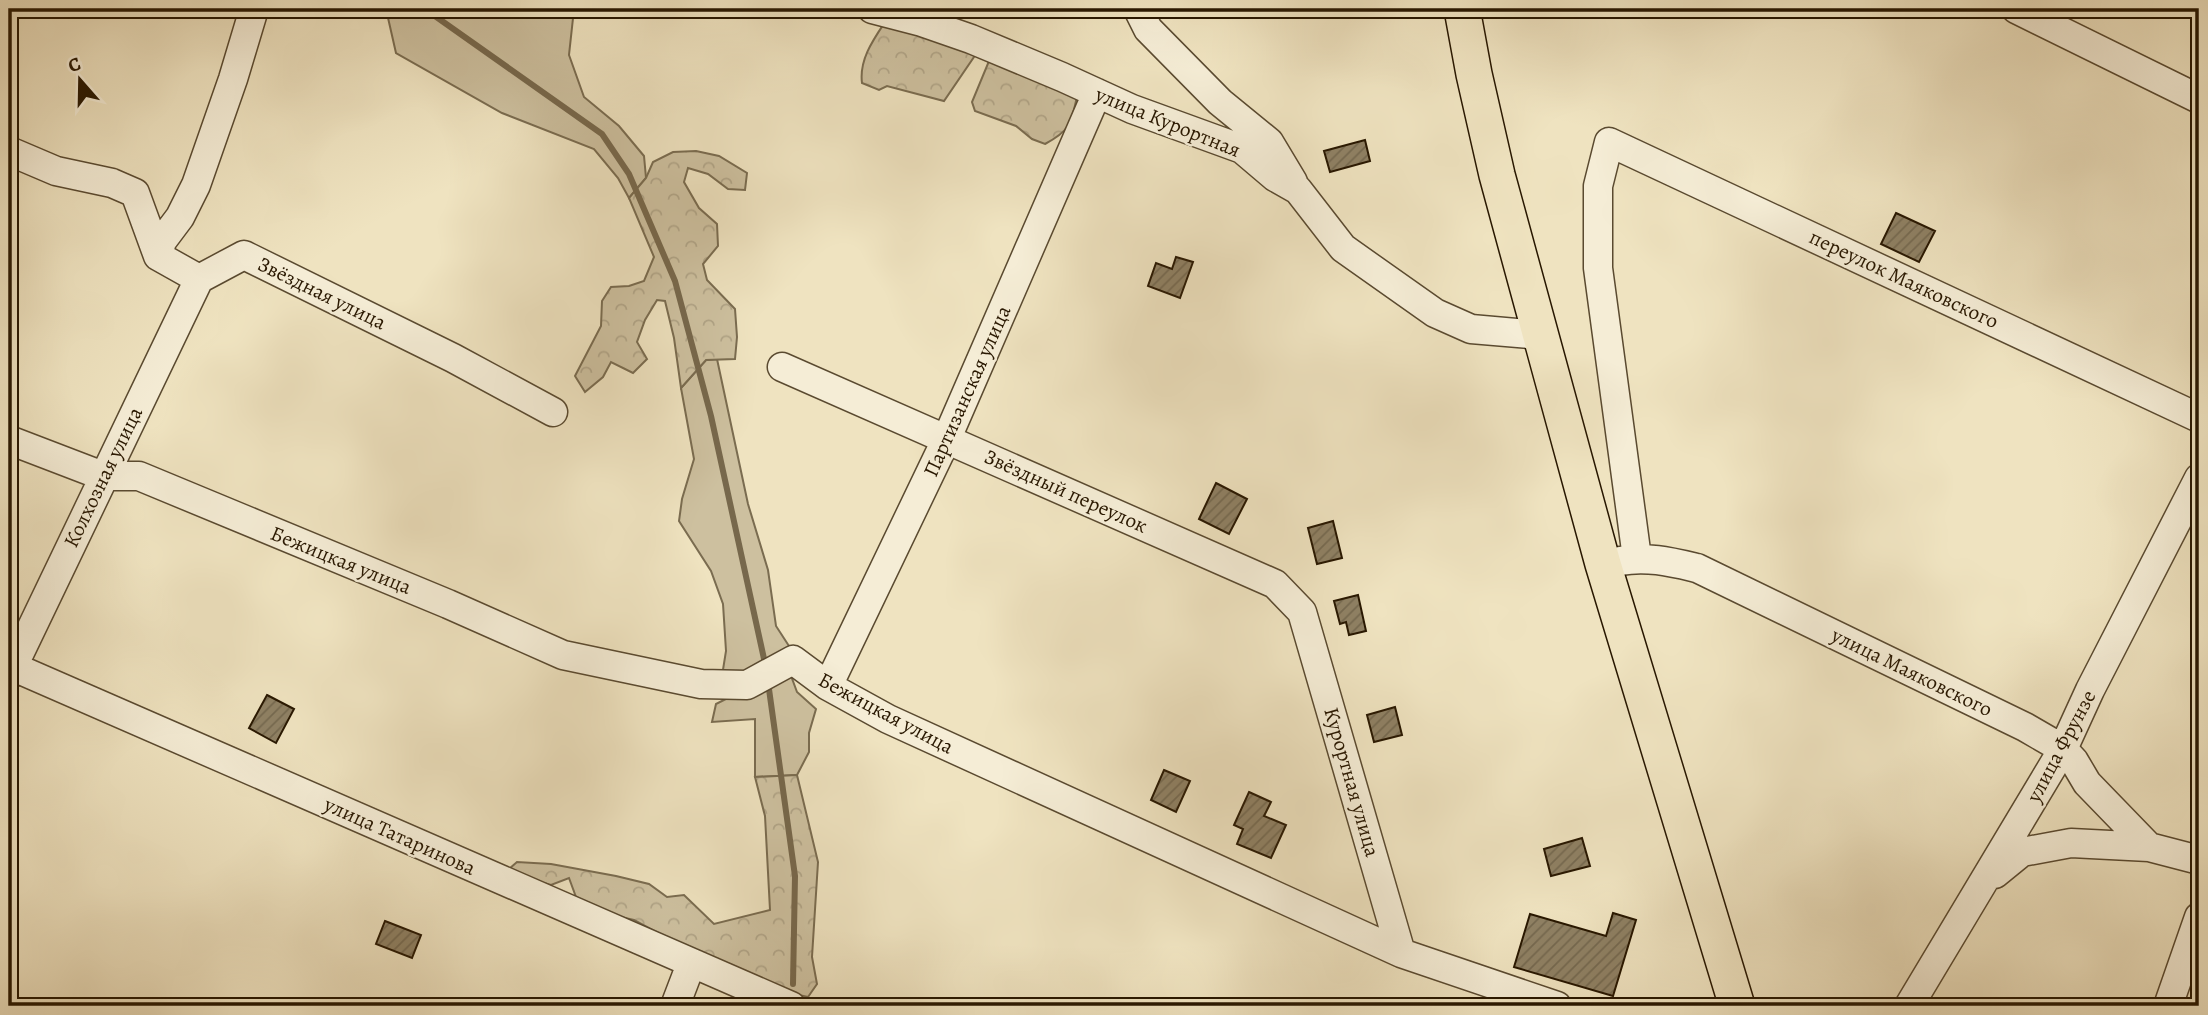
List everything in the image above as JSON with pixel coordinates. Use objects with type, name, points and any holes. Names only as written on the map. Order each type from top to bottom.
[{"type":"main road","points":[[1462,9],[1497,175],[1603,564],[1737,1006]]},
{"type":"street","points":[[158,256],[162,241],[180,217],[196,185],[254,9]]},
{"type":"street","name":"улица Курортная","points":[[872,9],[971,39],[1132,109],[1242,149],[1275,177],[1298,190],[1343,248],[1436,313],[1471,329],[1540,335]]},
{"type":"street","points":[[1138,9],[1148,29],[1220,102],[1269,142],[1298,190]]},
{"type":"street","points":[[2016,9],[2199,99]]},
{"type":"street","name":"Партизанская улица","points":[[828,686],[947,438],[1097,93]]},
{"type":"street","name":"переулок Маяковского","points":[[1637,558],[1598,268],[1598,186],[1609,142],[2199,418]]},
{"type":"street","points":[[9,151],[56,171],[126,187],[135,193],[158,256],[199,279]]},
{"type":"street","name":"Звёздная улица","points":[[199,279],[244,255],[453,358],[553,412]]},
{"type":"street","name":"Колхозная улица","points":[[10,669],[199,279]]},
{"type":"street","name":"Звёздный переулок","points":[[782,367],[1275,584],[1303,612]]},
{"type":"street","name":"Бежицкая улица","points":[[9,440],[103,476],[139,476],[448,604],[563,655],[701,684],[747,685],[793,660],[828,686],[888,719],[1401,953],[1557,1006]]},
{"type":"street","name":"улица Фрунзе","points":[[1909,1006],[2063,749],[2199,478]]},
{"type":"street","name":"улица Маяковского","points":[[1603,564],[1637,558],[1697,568],[2025,727],[2063,749],[2087,783],[2149,846]]},
{"type":"street","name":"Курортная улица","points":[[1303,612],[1401,953]]},
{"type":"street","name":"улица Татаринова","points":[[10,669],[791,1006]]},
{"type":"street","name":"улица Маяковского","points":[[1984,882],[2022,852],[2071,843],[2149,846],[2199,860]]},
{"type":"street","points":[[2168,1006],[2199,917]]},
{"type":"street","points":[[675,1006],[691,964]]},
{"type":"green space","points":[[386,9],[479,9],[486,13],[499,9],[574,9],[569,55],[584,97],[619,126],[644,156],[646,178],[629,198],[618,178],[594,149],[502,113],[396,53]]},
{"type":"green space","points":[[885,22],[976,54],[944,101],[887,86],[879,90],[862,83],[865,58]]},
{"type":"green space","points":[[989,61],[1078,92],[1072,118],[1066,129],[1045,144],[1032,139],[1016,126],[975,111],[972,102]]},
{"type":"green space","points":[[696,151],[719,156],[747,173],[745,190],[728,189],[708,174],[688,168],[684,182],[699,208],[717,224],[718,246],[703,264],[707,280],[735,309],[735,359],[706,360],[681,388],[674,338],[665,301],[657,300],[645,320],[637,342],[647,359],[633,373],[611,362],[603,377],[585,392],[575,376],[601,326],[602,301],[611,287],[629,286],[644,281],[654,257],[629,198],[646,178],[653,162],[673,152]]},
{"type":"green space","points":[[717,359],[748,504],[768,570],[776,626],[789,646],[790,673],[797,692],[816,709],[809,733],[809,752],[797,775],[755,777],[755,719],[712,722],[716,704],[736,694],[722,676],[726,651],[723,604],[711,571],[679,521],[682,499],[694,459],[681,388],[706,360]]},
{"type":"green space","points":[[797,775],[818,862],[812,957],[817,984],[808,997],[785,992],[673,941],[634,920],[616,916],[576,897],[569,878],[551,885],[526,878],[509,869],[517,862],[551,864],[649,884],[667,897],[684,895],[714,924],[770,910],[765,816],[755,777]]},
{"type":"building","points":[[1365,140],[1370,161],[1330,172],[1324,151]]},
{"type":"building","points":[[1896,213],[1935,231],[1919,262],[1881,244]]},
{"type":"building","points":[[1176,257],[1193,262],[1180,298],[1148,286],[1156,263],[1172,269]]},
{"type":"building","points":[[1216,483],[1247,499],[1229,534],[1199,519]]},
{"type":"building","points":[[1333,521],[1342,558],[1317,564],[1308,528]]},
{"type":"building","points":[[1358,595],[1366,631],[1349,635],[1346,622],[1340,624],[1334,601]]},
{"type":"building","points":[[267,695],[294,709],[276,743],[249,728]]},
{"type":"building","points":[[1395,707],[1402,735],[1374,742],[1367,715]]},
{"type":"building","points":[[1164,770],[1190,781],[1176,812],[1151,800]]},
{"type":"building","points":[[1249,792],[1271,802],[1264,816],[1286,825],[1271,858],[1237,844],[1243,829],[1234,825]]},
{"type":"building","points":[[1582,838],[1590,866],[1551,876],[1544,849]]},
{"type":"building","points":[[1613,913],[1636,920],[1613,996],[1514,967],[1530,914],[1606,936]]},
{"type":"building","points":[[385,921],[421,935],[412,958],[376,944]]},
{"type":"waterway","points":[[425,9],[602,134],[629,174],[675,281],[711,416],[766,668]]},
{"type":"waterway","points":[[768,682],[795,876],[793,984]]}]
